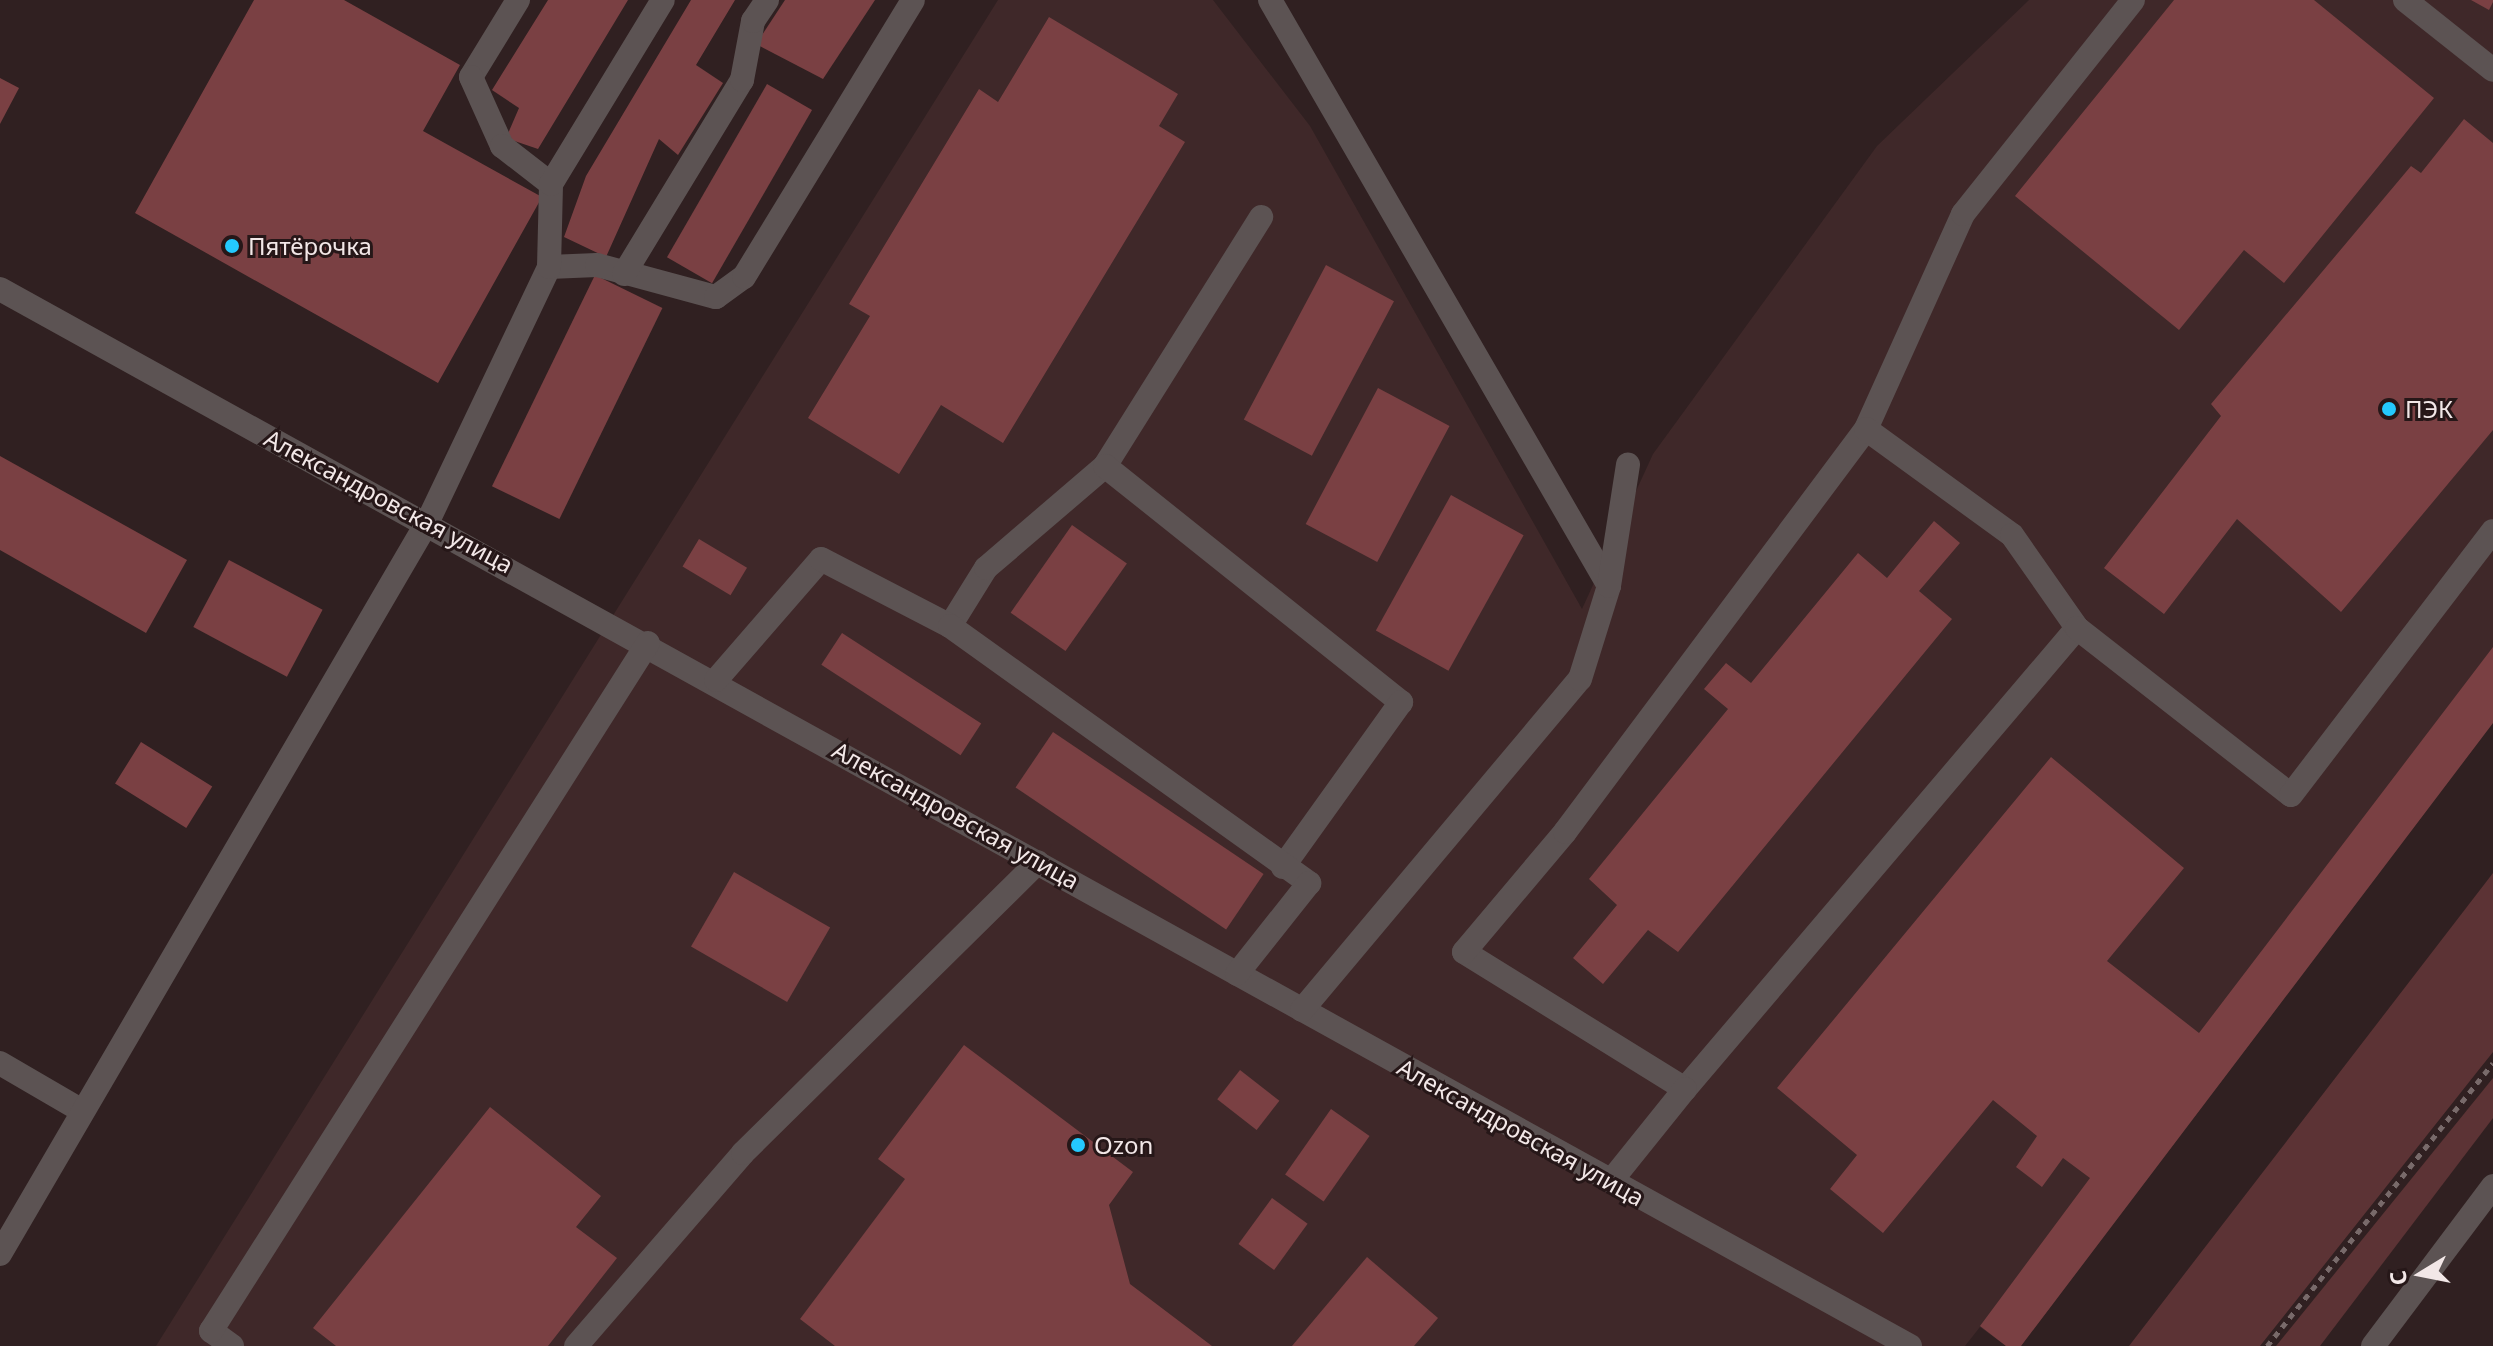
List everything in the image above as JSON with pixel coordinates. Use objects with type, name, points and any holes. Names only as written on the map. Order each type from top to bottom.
[{"type":"street","points":[[518,0],[471,77],[502,146],[551,184]]},
{"type":"street","points":[[0,1254],[428,521],[549,267],[551,184],[663,0]]},
{"type":"street","points":[[624,274],[742,80],[753,21],[767,0]]},
{"type":"street","points":[[549,267],[597,265],[716,297],[744,277],[913,0]]},
{"type":"street","points":[[1270,0],[1609,586]]},
{"type":"street","points":[[1685,1089],[1464,952],[1565,832],[1866,429],[1963,214],[2133,0]]},
{"type":"street","points":[[2405,0],[2492,68]]},
{"type":"street","points":[[950,626],[986,568],[1105,466],[1261,217]]},
{"type":"street","name":"Александровская улица","points":[[0,289],[716,680],[1237,974],[1910,1346]]},
{"type":"street","points":[[1866,429],[2012,535],[2077,628],[2291,795],[2493,531]]},
{"type":"street","points":[[1302,1010],[1580,679],[1609,586],[1628,464]]},
{"type":"street","points":[[1105,466],[1401,702],[1283,867]]},
{"type":"street","points":[[716,680],[821,559],[950,626],[1309,883],[1237,974]]},
{"type":"street","points":[[1611,1181],[1685,1089],[2077,628]]},
{"type":"street","points":[[232,1346],[211,1331],[648,643]]},
{"type":"street","points":[[576,1346],[743,1153],[1038,862]]},
{"type":"street","points":[[0,1063],[82,1111]]},
{"type":"street","points":[[2373,1346],[2493,1186]]},
{"type":"path","points":[[2267,1346],[2493,1063]]},
{"type":"shaded area","points":[[998,0],[1213,0],[1310,126],[1582,609],[1653,454],[1877,146],[2029,0],[2493,0],[2493,723],[2021,1346],[2006,1346],[1980,1327],[1965,1346],[156,1346]]},
{"type":"shaded area","points":[[2493,873],[2493,1052],[2260,1346],[2129,1346]]},
{"type":"shaded area","points":[[2493,1078],[2493,1118],[2320,1346],[2276,1346]]},
{"type":"building","points":[[254,0],[344,0],[460,65],[423,131],[542,197],[438,383],[135,213]]},
{"type":"building","points":[[548,0],[628,0],[538,149],[506,138],[519,108],[492,90]]},
{"type":"building","points":[[691,0],[735,0],[696,65],[723,83],[678,155],[659,139],[606,257],[564,237],[586,176]]},
{"type":"building","points":[[785,0],[875,0],[823,79],[756,44]]},
{"type":"building","points":[[2174,0],[2314,0],[2434,98],[2284,283],[2244,250],[2179,330],[2015,196]]},
{"type":"building","points":[[2471,0],[2493,0],[2493,2],[2489,10]]},
{"type":"building","points":[[1049,17],[1178,94],[1159,126],[1185,142],[1003,443],[941,405],[899,474],[808,418],[870,316],[849,304],[979,89],[998,102]]},
{"type":"building","points":[[0,78],[19,88],[0,124]]},
{"type":"building","points":[[767,84],[812,110],[712,283],[667,257]]},
{"type":"building","points":[[2464,119],[2493,143],[2493,430],[2341,612],[2237,519],[2164,614],[2104,568],[2221,416],[2211,404],[2411,166],[2421,173]]},
{"type":"building","points":[[1326,265],[1394,301],[1312,456],[1244,420]]},
{"type":"building","points":[[595,275],[662,308],[559,519],[492,486]]},
{"type":"building","points":[[1378,388],[1450,426],[1377,562],[1306,524]]},
{"type":"building","points":[[0,456],[187,560],[146,633],[0,550]]},
{"type":"building","points":[[1451,495],[1524,535],[1448,671],[1376,631]]},
{"type":"building","points":[[1934,521],[1960,543],[1919,591],[1952,619],[1678,952],[1648,930],[1603,984],[1573,958],[1617,905],[1589,879],[1728,709],[1704,689],[1726,663],[1751,683],[1858,553],[1887,578]]},
{"type":"building","points":[[1072,525],[1127,563],[1066,651],[1011,613]]},
{"type":"building","points":[[699,539],[747,568],[731,595],[683,566]]},
{"type":"building","points":[[229,560],[323,610],[287,677],[193,627]]},
{"type":"building","points":[[842,633],[981,723],[961,755],[821,665]]},
{"type":"building","points":[[2493,647],[2493,723],[2021,1346],[2006,1346],[1980,1326],[2090,1178],[2063,1158],[2042,1187],[2016,1167],[2037,1136],[1993,1100],[1883,1233],[1830,1189],[1857,1155],[1777,1088],[2051,757],[2184,868],[2107,961],[2199,1033]]},
{"type":"building","points":[[1053,732],[1264,874],[1226,930],[1016,788]]},
{"type":"building","points":[[141,742],[212,787],[186,828],[115,784]]},
{"type":"building","points":[[734,872],[830,928],[787,1002],[691,946]]},
{"type":"building","points":[[964,1045],[1133,1172],[1109,1205],[1130,1284],[1212,1346],[835,1346],[800,1319],[905,1179],[878,1159]]},
{"type":"building","points":[[1240,1070],[1279,1101],[1257,1130],[1217,1099]]},
{"type":"building","points":[[490,1107],[601,1196],[576,1227],[617,1258],[548,1346],[336,1346],[313,1328]]},
{"type":"building","points":[[1331,1109],[1370,1136],[1324,1201],[1285,1175]]},
{"type":"building","points":[[1272,1198],[1308,1224],[1274,1270],[1238,1244]]},
{"type":"building","points":[[1367,1257],[1438,1318],[1414,1346],[1292,1346]]},
{"type":"place","name":"Пятёрочка","points":[[232,246]]},
{"type":"place","name":"ПЭК","points":[[2389,409]]},
{"type":"place","name":"Ozon","points":[[1078,1145]]}]
